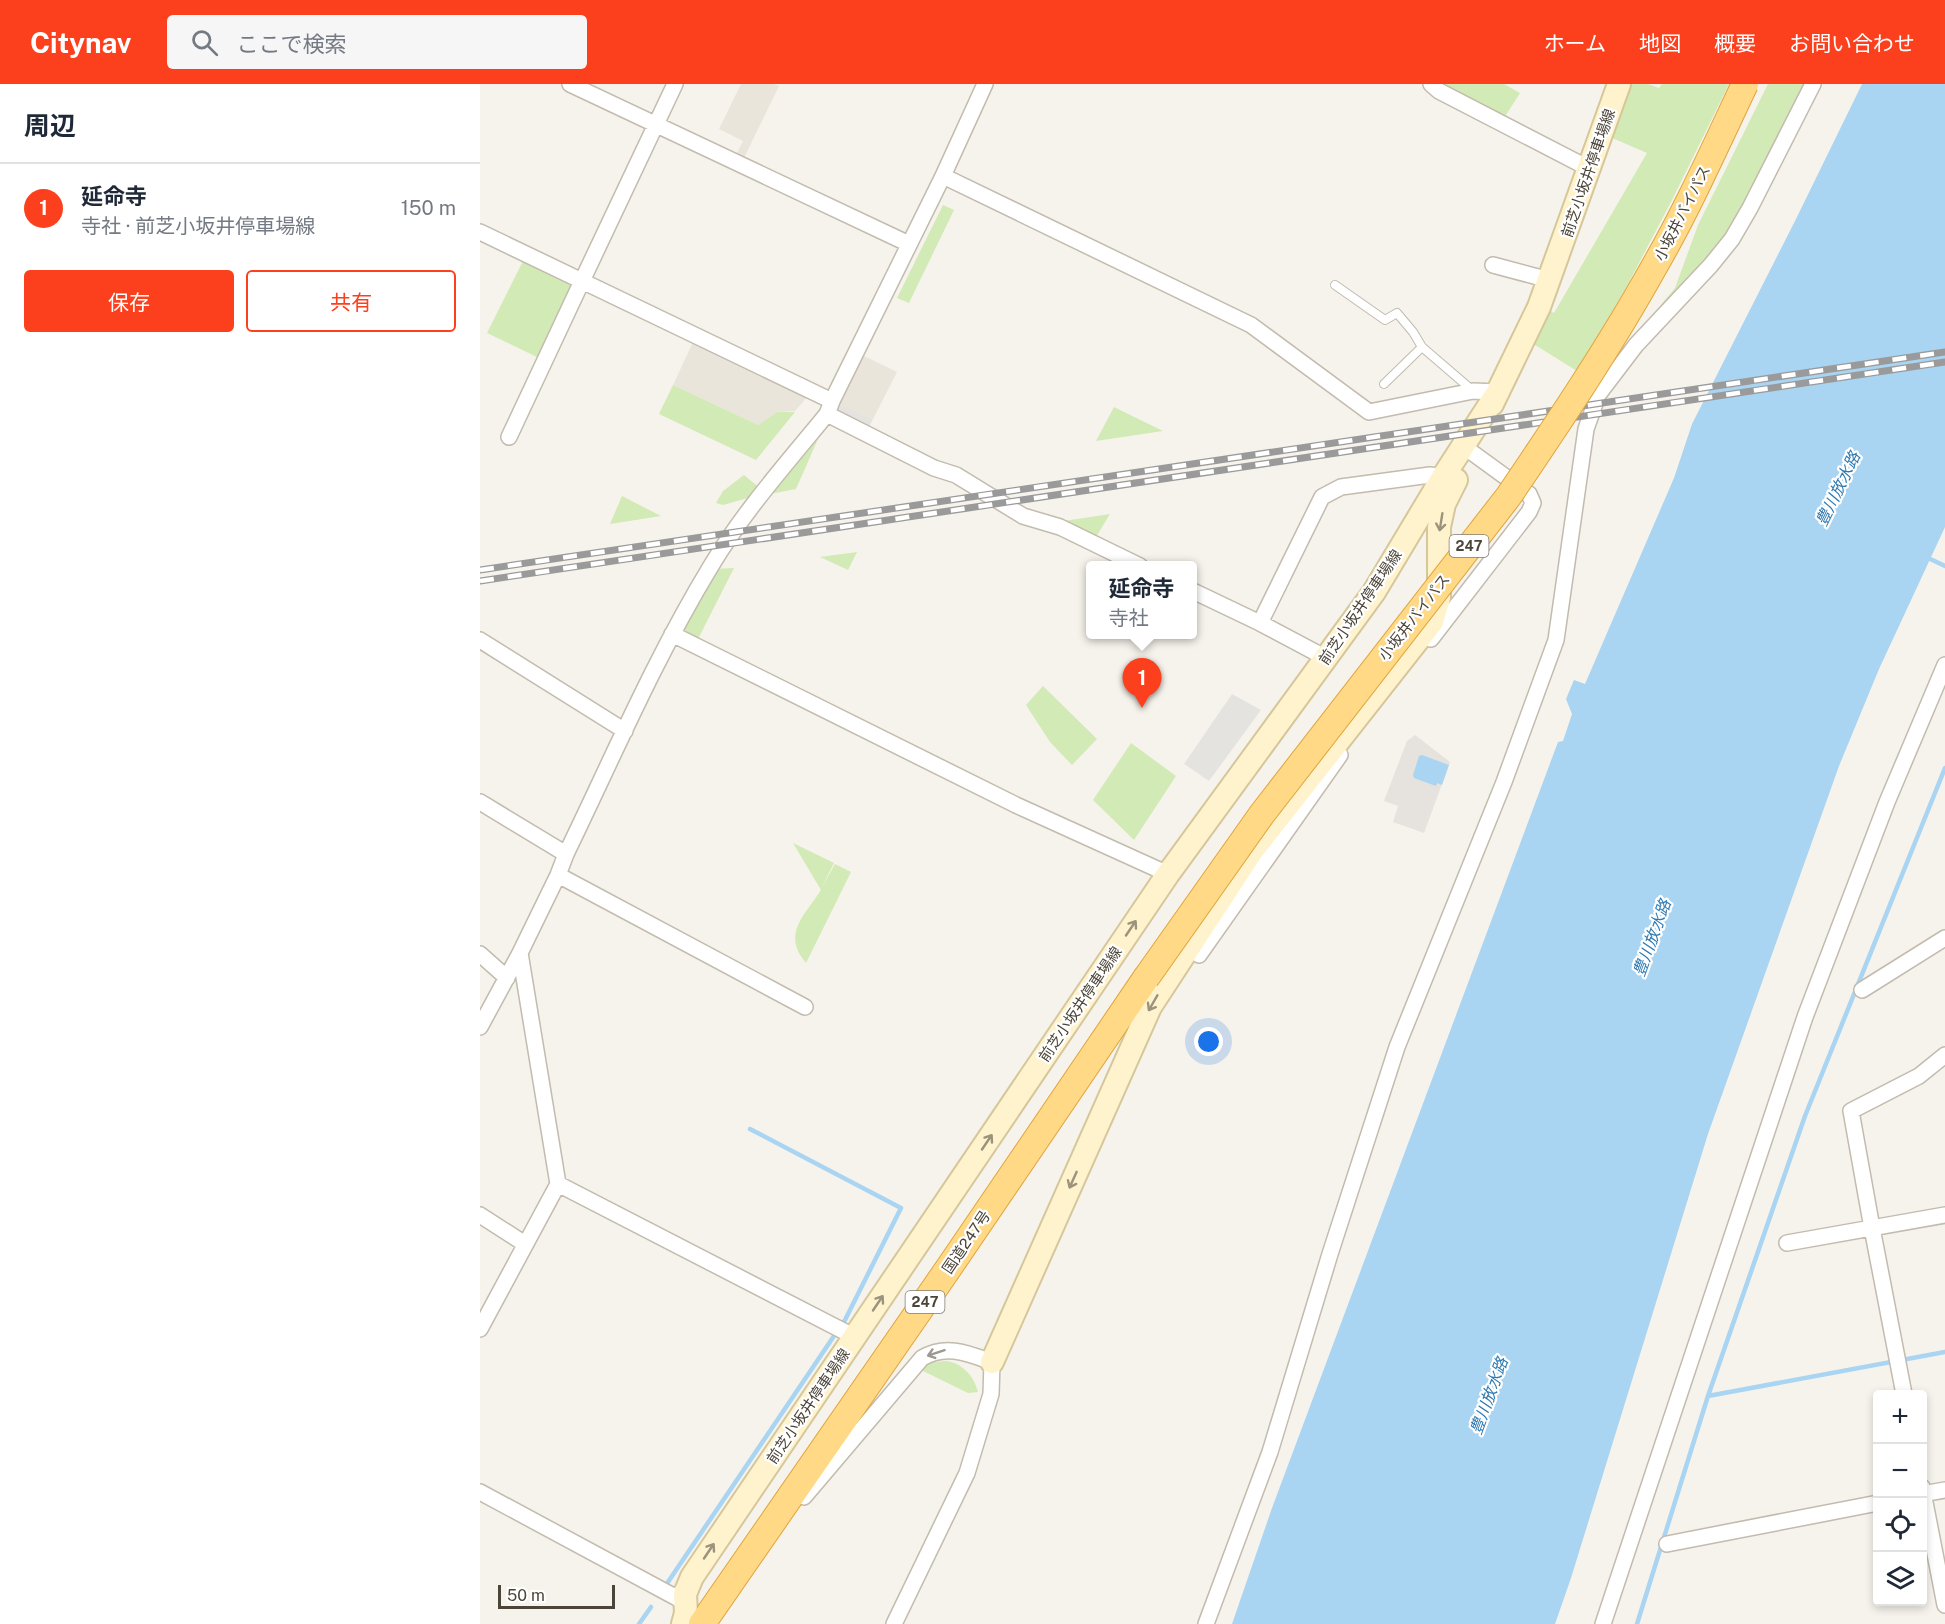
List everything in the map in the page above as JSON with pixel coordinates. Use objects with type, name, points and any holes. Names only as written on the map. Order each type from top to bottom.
[{"type":"highway","name":"小坂井バイパス","points":[[1146,978],[1262,814],[1508,497],[1541,449],[1654,266],[1711,157],[1745,84]]},
{"type":"highway","name":"国道247号","points":[[702,1623],[950,1266],[1146,978]]},
{"type":"main road","name":"前芝小坂井停車場線","points":[[992,1362],[1150,1007],[1252,851],[1432,622],[1439,598],[1439,527],[1444,504],[1524,341],[1549,280],[1619,84]]},
{"type":"main road","name":"前芝小坂井停車場線","points":[[702,1623],[686,1613],[685,1594],[692,1577],[1168,874],[1374,592],[1443,477],[1498,392]]},
{"type":"street","points":[[570,84],[909,244]]},
{"type":"street","points":[[509,437],[675,84]]},
{"type":"street","points":[[1431,84],[1449,96],[1590,169]]},
{"type":"street","points":[[1206,1624],[1270,1452],[1330,1254],[1397,1047],[1504,782],[1556,640],[1586,429],[1598,395],[1636,345],[1711,265],[1732,239],[1813,84]]},
{"type":"street","points":[[480,1028],[520,953],[672,634],[712,564],[749,509],[829,407],[943,176],[984,85]]},
{"type":"street","points":[[943,176],[1251,325],[1369,412],[1473,391],[1498,392]]},
{"type":"street","points":[[480,232],[582,280],[829,407],[934,468],[956,475],[1023,516],[1060,527],[1130,561]]},
{"type":"street","points":[[1493,265],[1549,280]]},
{"type":"street","points":[[1188,946],[1199,954],[1341,754],[1529,512],[1533,503],[1529,494],[1470,451]]},
{"type":"street","points":[[1260,623],[1322,497],[1341,487],[1430,475],[1443,477]]},
{"type":"street","points":[[1197,593],[1326,658]]},
{"type":"street","points":[[672,634],[1016,805],[1168,874]]},
{"type":"street","points":[[480,640],[625,731]]},
{"type":"street","points":[[1603,1624],[1805,1017],[1887,802],[1945,665]]},
{"type":"street","points":[[480,802],[566,854]]},
{"type":"street","points":[[558,875],[805,1007]]},
{"type":"street","points":[[1862,990],[1945,938]]},
{"type":"street","points":[[480,1329],[558,1184],[520,953]]},
{"type":"street","points":[[480,954],[507,978]]},
{"type":"street","points":[[1903,1390],[1851,1111],[1919,1076],[1945,1055]]},
{"type":"street","points":[[558,1184],[855,1337]]},
{"type":"street","points":[[480,1215],[525,1244]]},
{"type":"street","points":[[1787,1243],[1945,1215]]},
{"type":"street","points":[[747,1556],[764,1550],[809,1490],[922,1358],[932,1352],[946,1350],[967,1353],[992,1362],[991,1394],[967,1473],[894,1624]]},
{"type":"street","points":[[1927,1491],[1945,1490]]},
{"type":"street","points":[[480,1492],[677,1598],[692,1577]]},
{"type":"street","points":[[1924,1498],[1945,1605]]},
{"type":"street","points":[[1667,1544],[1873,1504]]},
{"type":"lane","points":[[1335,285],[1385,320],[1397,313],[1422,347],[1473,391]]},
{"type":"lane","points":[[1384,384],[1422,347]]},
{"type":"shaded area","points":[[741,84],[779,86],[743,160],[735,157],[743,141],[719,129]]},
{"type":"shaded area","points":[[694,340],[809,395],[795,411],[777,412],[758,425],[673,385]]},
{"type":"shaded area","points":[[862,355],[897,372],[867,431],[834,415]]},
{"type":"shaded area","points":[[839,404],[872,420],[867,430],[834,415]]},
{"type":"shaded area","points":[[1232,694],[1261,710],[1209,781],[1184,764]]},
{"type":"shaded area","points":[[1415,735],[1450,762],[1424,833],[1393,822],[1398,806],[1384,801],[1407,741]]},
{"type":"green space","points":[[1443,84],[1504,84],[1520,93],[1504,118]]},
{"type":"green space","points":[[1629,84],[1648,84],[1659,88],[1662,84],[1729,84],[1627,286],[1577,371],[1532,343],[1548,310],[1554,313],[1647,153],[1610,137]]},
{"type":"green space","points":[[1768,84],[1807,84],[1748,202],[1720,245],[1638,332],[1675,288],[1698,225]]},
{"type":"green space","points":[[943,205],[954,210],[909,303],[897,298]]},
{"type":"green space","points":[[524,259],[578,285],[541,359],[487,333]]},
{"type":"green space","points":[[673,385],[758,425],[777,412],[795,412],[756,460],[659,414]]},
{"type":"green space","points":[[1114,407],[1163,431],[1096,441]]},
{"type":"green space","points":[[818,439],[796,489],[770,494]]},
{"type":"green space","points":[[744,475],[761,489],[755,496],[723,505],[716,503],[723,491]]},
{"type":"green space","points":[[622,496],[661,516],[610,524]]},
{"type":"green space","points":[[1110,514],[1096,537],[1064,521]]},
{"type":"green space","points":[[857,552],[848,570],[820,557]]},
{"type":"green space","points":[[734,568],[698,639],[681,631],[714,569]]},
{"type":"green space","points":[[1043,686],[1097,739],[1072,765],[1050,742],[1026,705]]},
{"type":"green space","points":[[1131,743],[1176,776],[1134,840],[1093,800]]},
{"type":"green space","points":[[793,843],[834,863],[821,889],[835,864],[851,872],[806,963],[799,953],[796,934],[803,916],[821,890]]},
{"type":"green space","points":[[947,1361],[967,1372],[978,1392],[968,1393],[919,1369],[931,1362]]},
{"type":"water","name":"豊川放水路","points":[[1862,84],[1945,84],[1945,527],[1879,669],[1839,766],[1708,1134],[1555,1624],[1232,1624],[1272,1508],[1558,742],[1563,741],[1572,714],[1566,699],[1574,680],[1585,684],[1674,478],[1692,424]]},
{"type":"water","points":[[1422,755],[1449,765],[1442,785],[1437,783],[1436,786],[1414,778],[1419,756]]},
{"type":"waterway","points":[[1926,557],[1945,566]]},
{"type":"waterway","points":[[1637,1624],[1708,1396],[1805,1116],[1945,768]]},
{"type":"waterway","points":[[750,1129],[901,1208],[844,1322]]},
{"type":"waterway","points":[[668,1582],[838,1330]]},
{"type":"waterway","points":[[1708,1396],[1945,1352]]},
{"type":"waterway","points":[[639,1624],[651,1607]]},
{"type":"railway","points":[[480,570],[1945,352]]},
{"type":"railway","points":[[480,581],[1945,362]]},
{"type":"place","name":"延命寺","points":[[1142,708]]}]
